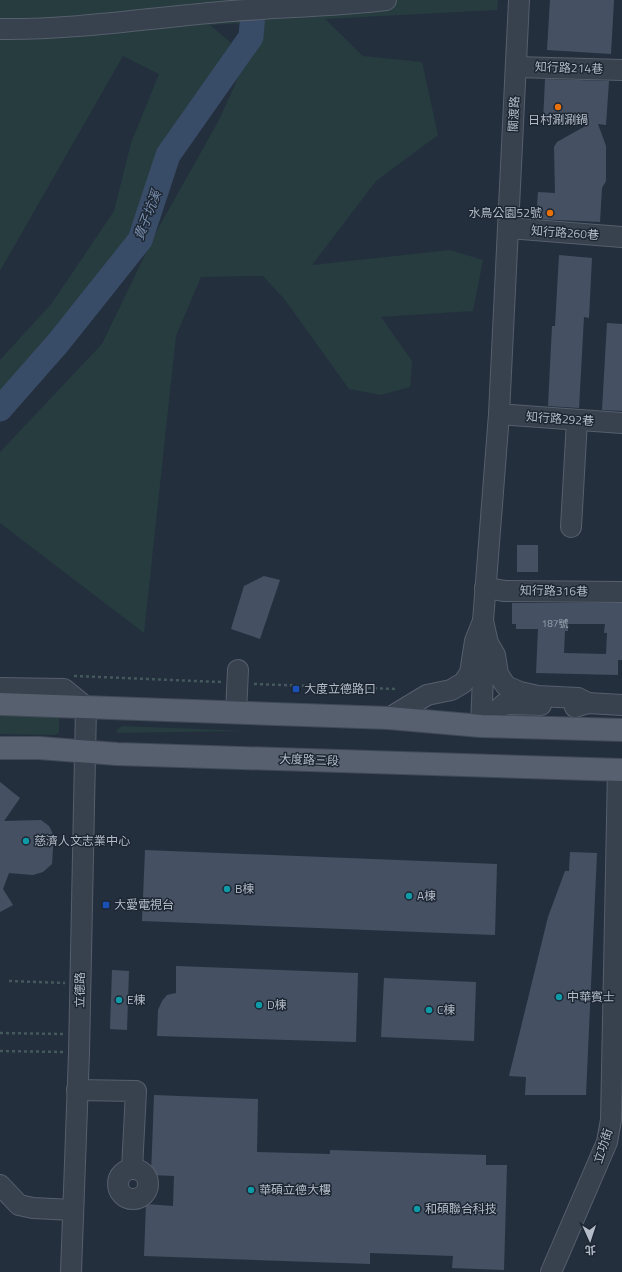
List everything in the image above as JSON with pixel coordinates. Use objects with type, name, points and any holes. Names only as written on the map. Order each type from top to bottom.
[{"type":"main road","points":[[0,704],[389,718],[481,726],[622,730]]},
{"type":"main road","name":"大度路三段","points":[[0,748],[621,771]]},
{"type":"street","points":[[0,29],[48,28],[194,14],[349,5],[386,0]]},
{"type":"street","name":"關渡路","points":[[483,621],[499,414],[519,0]]},
{"type":"street","name":"知行路214巷","points":[[516,67],[622,70]]},
{"type":"street","name":"知行路260巷","points":[[509,228],[622,237]]},
{"type":"street","name":"知行路292巷","points":[[499,414],[622,423]]},
{"type":"street","points":[[571,527],[577,420]]},
{"type":"street","name":"知行路316巷","points":[[486,588],[505,591],[622,592]]},
{"type":"street","points":[[483,621],[488,643],[495,655],[498,674],[506,686],[520,692],[538,696],[578,698],[588,703]]},
{"type":"street","points":[[389,718],[427,694],[451,690],[463,683],[470,673],[475,641],[483,621]]},
{"type":"street","points":[[481,726],[483,653],[488,643]]},
{"type":"street","points":[[236,713],[238,677]]},
{"type":"street","points":[[0,688],[64,689],[86,707]]},
{"type":"street","points":[[481,726],[504,704],[577,707],[588,703],[622,704]]},
{"type":"street","name":"立德路","points":[[71,1272],[79,1044],[86,707]]},
{"type":"street","name":"立功街","points":[[551,1272],[617,1120],[621,771]]},
{"type":"street","points":[[77,1090],[136,1091],[132,1169]]},
{"type":"street","points":[[0,1185],[19,1205],[33,1208],[73,1210]]},
{"type":"path","points":[[67,676],[238,677],[396,689]]},
{"type":"path","points":[[9,981],[80,983]]},
{"type":"path","points":[[0,1033],[79,1044]]},
{"type":"path","points":[[0,1051],[79,1044]]},
{"type":"green space","points":[[0,0],[498,0],[497,10],[325,19],[363,56],[422,62],[438,135],[376,181],[312,265],[450,250],[483,260],[473,311],[381,317],[412,361],[410,387],[381,395],[349,389],[285,300],[263,276],[201,277],[176,336],[144,633],[0,523],[0,452],[102,344],[155,234],[219,120],[263,22],[210,25],[236,47],[159,164],[126,241],[52,343],[0,396],[0,360],[52,303],[114,211],[131,143],[159,74],[123,56],[0,271]]},
{"type":"green space","points":[[0,716],[54,716],[59,718],[59,733],[55,735],[0,734]]},
{"type":"green space","points":[[122,726],[247,731],[117,733],[117,730]]},
{"type":"building","points":[[550,0],[614,0],[611,54],[547,50]]},
{"type":"building","points":[[545,79],[609,81],[606,125],[598,124],[606,146],[606,181],[602,188],[600,222],[536,219],[538,192],[555,193],[554,147],[557,142],[589,124],[543,122]]},
{"type":"building","points":[[559,255],[592,258],[589,318],[584,317],[579,408],[548,406],[552,326],[555,326]]},
{"type":"building","points":[[607,323],[622,324],[622,411],[602,410]]},
{"type":"building","points":[[517,545],[538,545],[538,572],[517,572]]},
{"type":"building","points":[[264,576],[280,580],[260,639],[231,629],[244,586]]},
{"type":"building","points":[[512,603],[622,603],[622,660],[618,660],[618,675],[536,673],[538,629],[516,629],[516,624],[512,624]],"holes":[[[568,624],[605,624],[604,633],[607,633],[606,654],[564,653],[565,631],[568,631]]]},
{"type":"building","name":"慈濟人文志業中心","points":[[0,782],[20,798],[4,821],[41,820],[49,826],[53,834],[53,848],[52,864],[43,872],[33,875],[9,873],[3,889],[13,905],[0,912]]},
{"type":"building","points":[[145,850],[497,864],[495,935],[142,921]]},
{"type":"building","name":"中華賓士","points":[[570,852],[597,853],[586,1095],[525,1095],[526,1077],[509,1076],[548,917],[565,871],[569,871]]},
{"type":"building","name":"D棟","points":[[176,966],[358,973],[356,1042],[157,1036],[158,1010],[162,1001],[167,995],[176,993]]},
{"type":"building","name":"E棟","points":[[112,970],[129,971],[127,1030],[110,1029]]},
{"type":"building","name":"C棟","points":[[384,978],[476,982],[474,1041],[381,1037]]},
{"type":"building","points":[[154,1095],[258,1099],[257,1152],[330,1154],[330,1150],[486,1155],[486,1165],[507,1165],[504,1270],[452,1268],[453,1256],[370,1253],[370,1264],[144,1256],[146,1204],[173,1206],[174,1176],[151,1175]]},
{"type":"waterway","name":"貴子坑溪","points":[[0,409],[58,343],[140,240],[168,155],[251,37],[254,0]]},
{"type":"place","name":"日村涮涮鍋","points":[[558,107]]},
{"type":"place","name":"水鳥公園52號","points":[[550,213]]},
{"type":"place","name":"大度立德路口","points":[[296,689]]},
{"type":"place","name":"慈濟人文志業中心","points":[[26,841]]},
{"type":"place","name":"B棟","points":[[227,889]]},
{"type":"place","name":"A棟","points":[[409,896]]},
{"type":"place","name":"大愛電視台","points":[[106,905]]},
{"type":"place","name":"中華賓士","points":[[559,997]]},
{"type":"place","name":"E棟","points":[[119,1000]]},
{"type":"place","name":"D棟","points":[[259,1005]]},
{"type":"place","name":"C棟","points":[[429,1010]]},
{"type":"place","name":"華碩立德大樓","points":[[251,1190]]},
{"type":"place","name":"和碩聯合科技","points":[[417,1209]]}]
